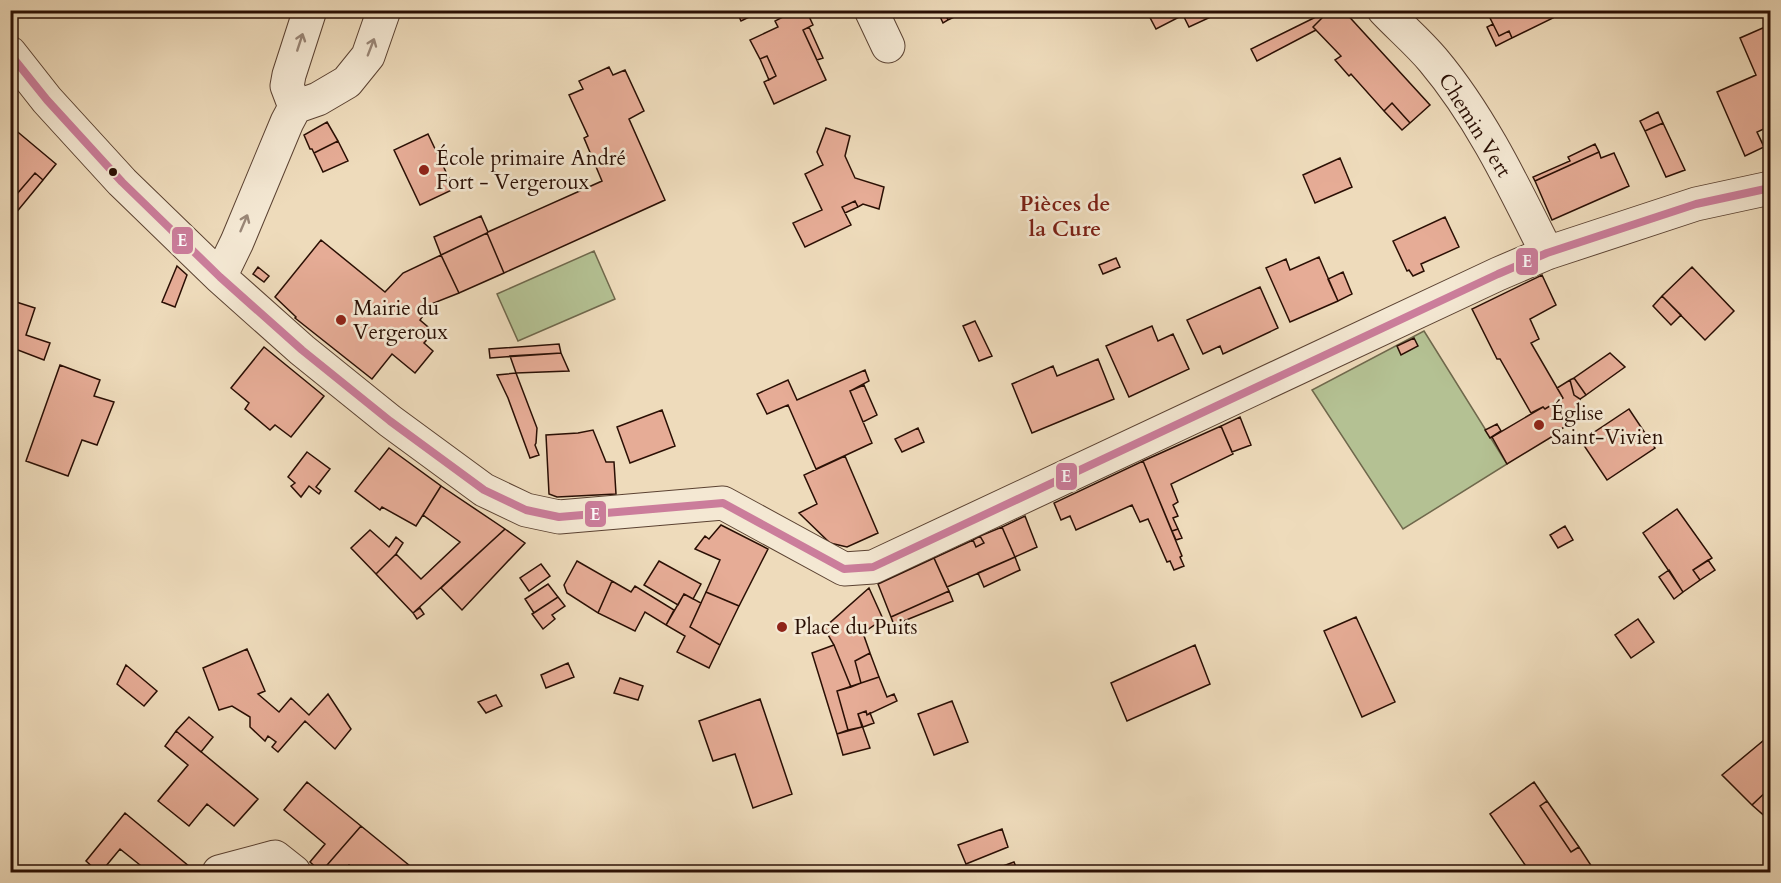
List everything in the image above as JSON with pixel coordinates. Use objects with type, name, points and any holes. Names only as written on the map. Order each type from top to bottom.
[{"type":"street","points":[[295,107],[287,86],[310,10]]},
{"type":"street","points":[[220,277],[295,107],[318,99],[347,82],[368,56],[384,10]]},
{"type":"street","points":[[871,10],[888,46]]},
{"type":"street","name":"Chemin Vert","points":[[1384,10],[1432,59],[1469,108],[1509,177],[1547,254]]},
{"type":"street","points":[[10,53],[47,100],[122,182],[220,277],[302,350],[390,421],[484,490],[526,510],[559,517],[723,503],[844,569],[873,567],[1498,274],[1547,254],[1696,204],[1770,188]]},
{"type":"street","points":[[219,873],[275,857],[294,873]]},
{"type":"green space","points":[[594,251],[615,299],[518,341],[497,294]]},
{"type":"green space","points":[[1424,331],[1507,464],[1403,529],[1312,390]]},
{"type":"building","points":[[736,10],[764,10],[741,21]]},
{"type":"building","points":[[796,10],[806,10],[813,25],[803,30],[826,80],[774,104],[764,82],[776,76],[767,56],[760,59],[750,40],[778,27],[775,21]]},
{"type":"building","points":[[937,10],[944,10],[948,20],[943,23]]},
{"type":"building","points":[[944,10],[969,10],[948,20]]},
{"type":"building","points":[[1146,10],[1216,10],[1215,15],[1189,27],[1183,15],[1156,29]]},
{"type":"building","points":[[1330,10],[1343,10],[1430,105],[1410,123],[1392,103],[1384,111],[1351,74],[1349,76],[1335,60],[1341,56],[1313,27]]},
{"type":"building","points":[[1330,10],[1313,27],[1316,30],[1257,61],[1251,49]]},
{"type":"building","points":[[1486,10],[1549,10],[1553,18],[1512,38],[1509,31],[1499,36]]},
{"type":"building","points":[[1756,10],[1770,10],[1770,12],[1760,17]]},
{"type":"building","points":[[1493,24],[1499,36],[1509,31],[1512,38],[1496,46],[1487,27]]},
{"type":"building","points":[[809,27],[823,58],[817,60],[803,30]]},
{"type":"building","points":[[1765,27],[1770,40],[1770,109],[1766,111],[1770,119],[1770,126],[1757,132],[1764,147],[1745,156],[1717,92],[1756,75],[1740,38]]},
{"type":"building","points":[[767,56],[776,76],[769,80],[760,59]]},
{"type":"building","points":[[609,67],[613,75],[625,70],[644,111],[629,119],[665,200],[504,273],[488,232],[602,181],[584,138],[588,136],[569,95],[583,89],[579,81]]},
{"type":"building","points":[[1392,103],[1410,123],[1402,130],[1384,111]]},
{"type":"building","points":[[1658,112],[1663,123],[1645,131],[1640,121]]},
{"type":"building","points":[[327,122],[338,141],[314,153],[304,135]]},
{"type":"building","points":[[1663,123],[1685,170],[1666,177],[1645,131]]},
{"type":"building","points":[[13,128],[56,164],[43,180],[35,173],[10,202],[10,131]]},
{"type":"building","points":[[826,128],[850,136],[845,156],[855,178],[884,187],[879,209],[863,204],[858,207],[855,201],[842,207],[851,225],[805,247],[793,223],[822,210],[805,174],[823,165],[817,152]]},
{"type":"building","points":[[428,134],[454,189],[420,205],[394,150]]},
{"type":"building","points":[[338,141],[348,161],[323,172],[314,153]]},
{"type":"building","points":[[1595,144],[1599,152],[1535,181],[1533,177],[1570,161],[1568,157]]},
{"type":"building","points":[[1599,152],[1601,158],[1614,153],[1629,186],[1552,220],[1535,181]]},
{"type":"building","points":[[1340,158],[1352,187],[1315,203],[1303,175]]},
{"type":"building","points":[[35,173],[43,180],[15,214],[10,210],[10,202]]},
{"type":"building","points":[[855,201],[858,207],[845,213],[842,207]]},
{"type":"building","points":[[481,216],[487,233],[441,255],[434,237]]},
{"type":"building","points":[[1445,217],[1459,247],[1421,264],[1424,271],[1413,276],[1409,270],[1407,271],[1393,241]]},
{"type":"building","points":[[487,233],[504,273],[459,293],[441,255]]},
{"type":"building","points":[[321,240],[385,292],[403,273],[441,255],[459,293],[431,304],[420,320],[434,332],[424,343],[433,351],[415,373],[392,354],[372,379],[295,318],[275,297]]},
{"type":"building","points":[[1319,257],[1338,301],[1290,322],[1266,268],[1286,259],[1290,270]]},
{"type":"building","points":[[1116,258],[1120,267],[1103,274],[1099,265]]},
{"type":"building","points":[[177,266],[187,275],[175,307],[162,302]]},
{"type":"building","points":[[258,267],[269,276],[264,282],[253,274]]},
{"type":"building","points":[[1692,267],[1734,311],[1705,340],[1662,296]]},
{"type":"building","points":[[1343,272],[1352,294],[1338,301],[1328,279]]},
{"type":"building","points":[[1542,275],[1556,305],[1530,319],[1539,339],[1531,343],[1563,398],[1545,409],[1543,407],[1531,413],[1500,359],[1497,359],[1472,309]]},
{"type":"building","points":[[1260,287],[1278,328],[1223,354],[1220,346],[1203,354],[1187,320]]},
{"type":"building","points":[[1662,296],[1681,315],[1671,325],[1653,306]]},
{"type":"building","points":[[10,300],[35,308],[26,335],[50,343],[44,360],[10,347]]},
{"type":"building","points":[[975,321],[992,356],[979,361],[963,326]]},
{"type":"building","points":[[1152,326],[1158,341],[1173,334],[1189,369],[1129,397],[1106,346]]},
{"type":"building","points":[[1414,338],[1418,346],[1401,355],[1397,346]]},
{"type":"building","points":[[559,344],[561,353],[490,358],[489,349]]},
{"type":"building","points":[[264,347],[324,396],[291,437],[275,425],[270,430],[245,409],[249,403],[231,388]]},
{"type":"building","points":[[561,353],[569,371],[516,373],[510,356]]},
{"type":"building","points":[[1610,353],[1625,367],[1586,395],[1574,378]]},
{"type":"building","points":[[1098,359],[1114,399],[1032,433],[1012,384],[1053,366],[1057,376]]},
{"type":"building","points":[[60,365],[100,380],[94,396],[114,402],[97,445],[82,440],[68,476],[26,461]]},
{"type":"building","points":[[865,370],[869,381],[850,391],[872,443],[816,469],[788,405],[767,414],[757,394],[788,380],[797,400]]},
{"type":"building","points":[[516,373],[537,428],[535,445],[539,455],[530,458],[497,375]]},
{"type":"building","points":[[1574,378],[1586,395],[1580,399],[1574,395],[1570,380]]},
{"type":"building","name":"Église Saint-Vivien","points":[[1570,380],[1574,395],[1580,399],[1581,412],[1577,419],[1507,464],[1492,437],[1563,398],[1557,388]]},
{"type":"building","points":[[864,385],[877,415],[863,422],[850,391]]},
{"type":"building","points":[[1629,409],[1655,448],[1607,480],[1581,441]]},
{"type":"building","points":[[662,410],[675,446],[630,463],[617,427]]},
{"type":"building","points":[[1240,417],[1251,445],[1232,452],[1221,426]]},
{"type":"building","points":[[1497,424],[1501,431],[1490,438],[1485,430]]},
{"type":"building","points":[[1221,426],[1233,454],[1171,484],[1178,502],[1173,505],[1178,516],[1173,518],[1178,529],[1172,531],[1143,461]]},
{"type":"building","points":[[918,428],[924,442],[902,452],[895,439]]},
{"type":"building","points":[[593,430],[606,462],[614,462],[616,494],[557,497],[549,494],[546,435]]},
{"type":"building","points":[[389,448],[441,486],[416,526],[382,507],[380,510],[355,491]]},
{"type":"building","points":[[307,452],[330,469],[316,487],[321,491],[319,494],[309,486],[301,497],[291,486],[295,483],[288,477]]},
{"type":"building","points":[[845,456],[878,533],[847,547],[830,543],[799,513],[817,504],[804,475]]},
{"type":"building","points":[[1143,461],[1182,556],[1180,557],[1184,566],[1174,570],[1170,561],[1167,562],[1148,519],[1140,522],[1132,505],[1076,530],[1070,516],[1061,520],[1054,503]]},
{"type":"building","points":[[441,486],[505,529],[413,613],[376,574],[396,554],[421,579],[460,542],[423,515]]},
{"type":"building","points":[[1677,509],[1712,558],[1693,570],[1700,580],[1683,592],[1643,533]]},
{"type":"building","points":[[1025,516],[1037,547],[1015,557],[1002,527]]},
{"type":"building","points":[[721,525],[768,549],[739,606],[706,592],[720,560],[695,549],[705,536],[709,539]]},
{"type":"building","points":[[1565,526],[1573,540],[1558,548],[1550,535]]},
{"type":"building","points":[[1002,527],[1015,557],[947,587],[934,558],[973,540],[976,547],[984,543],[980,536]]},
{"type":"building","points":[[505,529],[525,543],[462,610],[441,588]]},
{"type":"building","points":[[1178,529],[1182,538],[1176,540],[1172,531]]},
{"type":"building","points":[[370,530],[389,547],[396,537],[403,543],[396,554],[376,574],[351,548]]},
{"type":"building","points":[[980,536],[984,543],[976,547],[973,540]]},
{"type":"building","points":[[1015,557],[1020,570],[984,587],[978,573]]},
{"type":"building","points":[[934,558],[949,591],[891,617],[878,584]]},
{"type":"building","points":[[1708,560],[1715,570],[1700,580],[1693,570]]},
{"type":"building","points":[[577,561],[612,581],[598,613],[567,593],[564,585]]},
{"type":"building","points":[[659,561],[701,584],[693,599],[684,594],[678,605],[644,585]]},
{"type":"building","points":[[541,564],[550,576],[529,591],[520,578]]},
{"type":"building","points":[[1669,570],[1683,592],[1674,599],[1659,577]]},
{"type":"building","points":[[612,581],[631,592],[635,586],[674,610],[666,625],[645,612],[635,631],[598,613]]},
{"type":"building","points":[[548,584],[558,597],[534,613],[525,599]]},
{"type":"building","points":[[869,588],[883,619],[863,633],[870,653],[855,661],[861,683],[851,687],[834,645],[824,628]]},
{"type":"building","points":[[949,591],[953,601],[894,625],[891,617]]},
{"type":"building","points":[[706,592],[739,606],[720,645],[690,627]]},
{"type":"building","points":[[684,594],[701,603],[690,627],[720,645],[709,668],[677,652],[685,636],[666,625]]},
{"type":"building","points":[[558,597],[565,606],[552,615],[555,619],[543,629],[532,614]]},
{"type":"building","points":[[420,608],[424,614],[417,619],[413,613]]},
{"type":"building","points":[[1356,617],[1395,702],[1362,717],[1324,631]]},
{"type":"building","points":[[1638,619],[1654,642],[1631,658],[1615,635]]},
{"type":"building","points":[[834,645],[851,687],[837,691],[848,730],[837,734],[812,653]]},
{"type":"building","points":[[1195,645],[1210,684],[1127,721],[1111,683]]},
{"type":"building","points":[[247,649],[265,691],[258,694],[279,712],[291,698],[309,715],[328,694],[351,729],[335,749],[305,721],[278,752],[272,747],[276,742],[268,736],[265,741],[250,727],[250,717],[232,706],[219,710],[203,668]]},
{"type":"building","points":[[870,653],[879,677],[861,683],[855,661]]},
{"type":"building","points":[[568,663],[574,677],[546,688],[541,675]]},
{"type":"building","points":[[126,665],[157,691],[144,706],[117,684]]},
{"type":"building","points":[[879,677],[887,697],[894,694],[897,701],[867,715],[866,711],[858,714],[862,727],[848,730],[837,691]]},
{"type":"building","points":[[620,678],[643,686],[638,700],[614,693]]},
{"type":"building","points":[[496,695],[502,706],[486,713],[478,702]]},
{"type":"building","points":[[760,699],[792,794],[753,808],[735,754],[713,761],[699,721]]},
{"type":"building","points":[[952,701],[968,742],[934,755],[918,714]]},
{"type":"building","points":[[866,711],[867,715],[870,713],[874,723],[863,727],[858,714]]},
{"type":"building","points":[[858,714],[870,748],[843,755],[837,734],[862,727]]},
{"type":"building","points":[[189,717],[213,737],[201,752],[176,731]]},
{"type":"building","points":[[176,731],[258,799],[234,826],[207,804],[189,826],[158,801],[188,765],[165,746]]},
{"type":"building","points":[[1770,735],[1770,788],[1752,805],[1722,775]]},
{"type":"building","points":[[307,782],[361,826],[321,872],[310,862],[325,844],[284,810]]},
{"type":"building","points":[[1534,782],[1547,801],[1540,806],[1571,852],[1579,847],[1594,870],[1591,872],[1530,872],[1490,814]]},
{"type":"building","points":[[1770,788],[1770,816],[1768,819],[1752,805]]},
{"type":"building","points":[[1547,801],[1579,847],[1571,852],[1540,806]]},
{"type":"building","points":[[125,813],[196,872],[134,872],[140,865],[120,849],[101,872],[98,872],[86,861]]},
{"type":"building","points":[[361,826],[415,870],[413,872],[358,872],[349,865],[342,872],[321,872]]},
{"type":"building","points":[[1002,829],[1008,847],[966,864],[958,845]]},
{"type":"building","points":[[1014,862],[1018,872],[1005,872],[1003,866]]},
{"type":"transit line","name":"E","points":[[10,54],[47,100],[122,182],[220,277],[302,350],[390,421],[484,490],[526,510],[559,517],[723,503],[844,569],[873,567],[1547,253],[1696,204],[1770,188]]},
{"type":"place","name":"École primaire André Fort - Vergeroux","points":[[424,170]]},
{"type":"place","name":"Mairie du Vergeroux","points":[[341,320]]},
{"type":"place","name":"Église Saint-Vivien","points":[[1539,425]]},
{"type":"place","name":"Place du Puits","points":[[782,627]]},
{"type":"district","name":"Pièces de la Cure","points":[[1065,216]]}]
